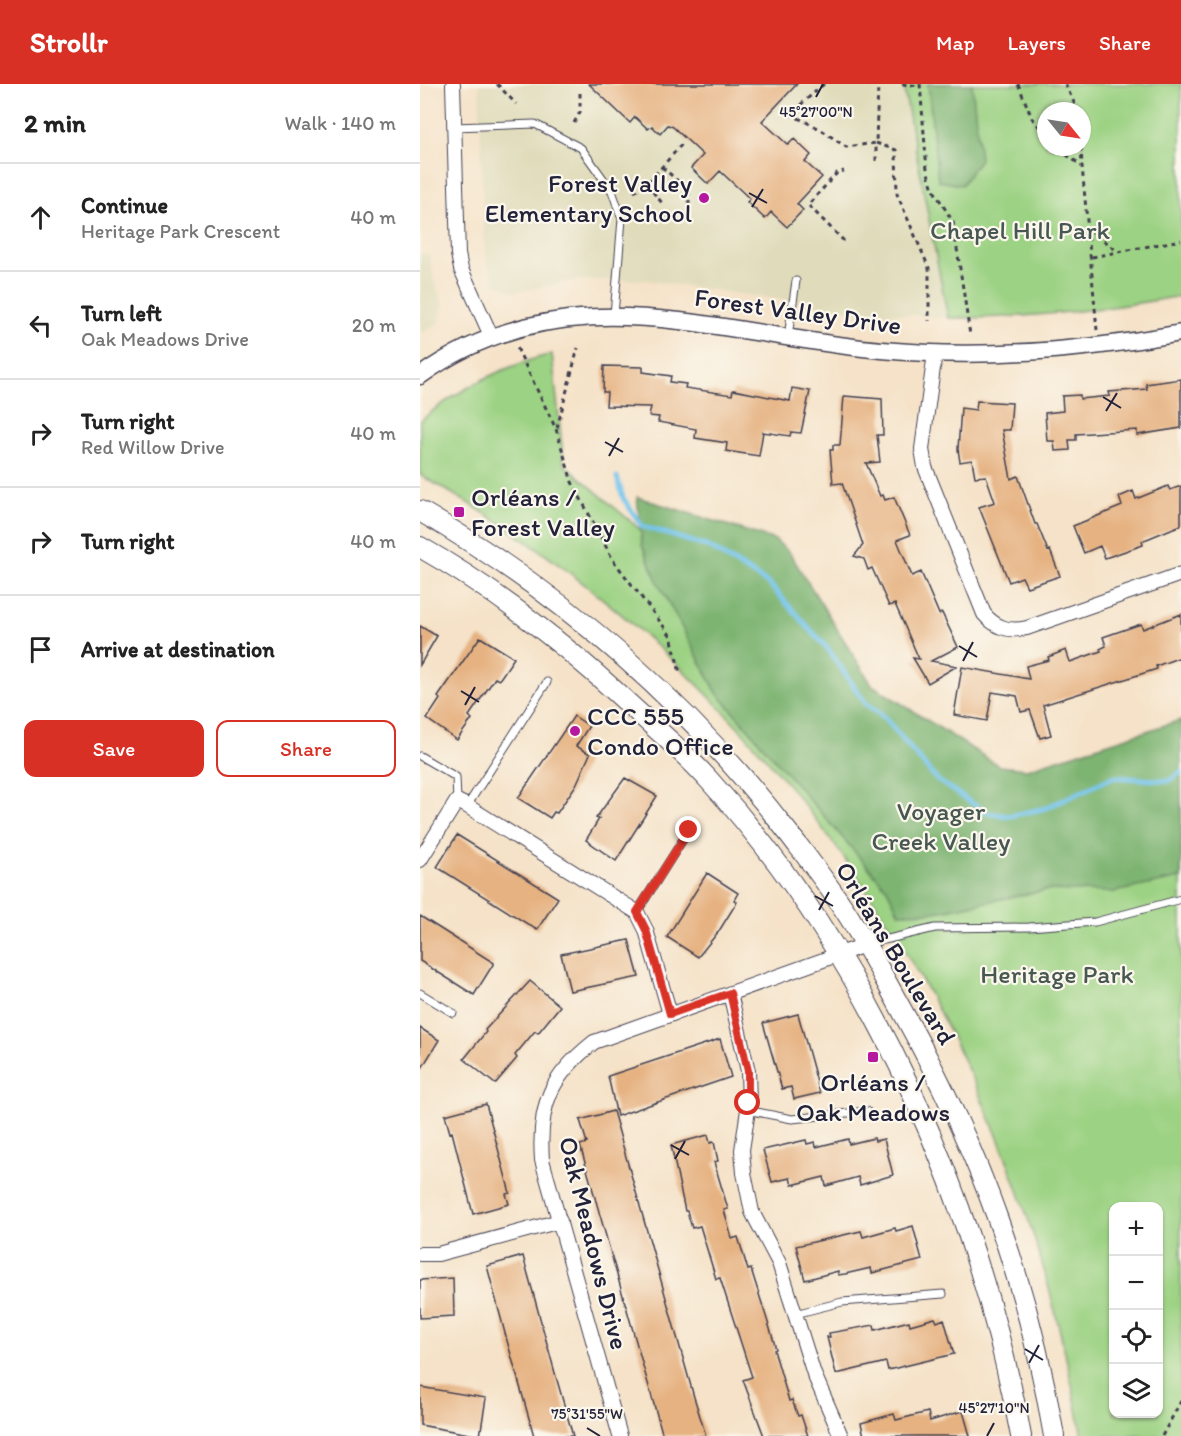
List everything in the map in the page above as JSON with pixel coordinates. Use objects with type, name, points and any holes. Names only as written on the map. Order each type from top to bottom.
[{"type":"main road","name":"Orléans Boulevard","points":[[420,511],[537,585],[603,637],[681,710],[772,812],[840,903],[945,1088],[990,1194],[1029,1317],[1054,1436]]},
{"type":"main road","name":"Orléans Boulevard","points":[[420,547],[543,629],[595,672],[692,764],[754,835],[800,895],[839,956],[905,1079],[958,1205],[1000,1338],[1021,1436]]},
{"type":"street","points":[[453,84],[457,238],[461,269],[492,338]]},
{"type":"street","name":"Forest Valley Drive","points":[[420,376],[466,346],[548,321],[581,316],[652,317],[881,350],[970,355],[1100,346],[1181,333]]},
{"type":"street","points":[[935,353],[922,449],[925,467],[984,614],[993,624],[1013,631],[1027,628],[1181,574]]},
{"type":"street","points":[[420,860],[462,803],[637,912],[646,930],[670,1014]]},
{"type":"street","name":"Oak Meadows Drive","points":[[620,1436],[542,1160],[540,1130],[548,1096],[558,1077],[571,1060],[594,1042],[865,945]]},
{"type":"street","points":[[730,993],[748,1071],[749,1087],[742,1149],[752,1212],[779,1263],[814,1374],[841,1436]]},
{"type":"street","points":[[420,1254],[438,1254],[560,1221]]},
{"type":"lane","points":[[454,127],[535,124],[581,148],[607,183],[622,219],[614,315]]},
{"type":"lane","points":[[788,337],[796,281]]},
{"type":"lane","points":[[462,803],[547,682]]},
{"type":"lane","points":[[420,756],[456,777],[462,803]]},
{"type":"lane","points":[[637,912],[689,830]]},
{"type":"lane","points":[[865,945],[935,928],[1029,927],[1095,922],[1181,899]]},
{"type":"lane","points":[[420,993],[453,1013]]},
{"type":"lane","points":[[747,1110],[792,1119],[867,1111]]},
{"type":"lane","points":[[795,1314],[842,1302],[943,1294]]},
{"type":"path","points":[[497,84],[516,104]]},
{"type":"path","points":[[824,84],[790,114],[819,129],[846,147],[876,143],[896,150],[897,194],[929,268],[929,321]]},
{"type":"path","points":[[876,161],[878,84]]},
{"type":"path","points":[[902,84],[920,85],[927,170],[933,189],[952,222],[970,335]]},
{"type":"path","points":[[1018,84],[1032,118],[1037,123]]},
{"type":"path","points":[[1065,84],[1074,102]]},
{"type":"path","points":[[574,123],[580,112],[580,90]]},
{"type":"path","points":[[634,192],[646,185],[682,144]]},
{"type":"path","points":[[1068,156],[1082,166]]},
{"type":"path","points":[[1081,156],[1092,257],[1095,316],[1100,346]]},
{"type":"path","points":[[662,167],[689,191],[688,209]]},
{"type":"path","points":[[844,171],[837,173],[808,205],[844,241]]},
{"type":"path","points":[[646,185],[663,204]]},
{"type":"path","points":[[1089,230],[1116,250]]},
{"type":"path","points":[[1092,257],[1116,250],[1181,240]]},
{"type":"path","points":[[510,332],[556,429],[572,482],[613,560],[671,636],[680,673]]},
{"type":"path","points":[[556,429],[578,348]]},
{"type":"path","points":[[1162,1436],[1181,1401]]},
{"type":"shaded area","name":"Forest Valley Elementary School","points":[[479,84],[903,84],[948,318],[858,311],[645,280],[579,280],[515,292],[496,284],[487,261],[484,237]]},
{"type":"shaded area","points":[[420,253],[429,254],[434,281],[443,305],[438,323],[420,334]]},
{"type":"green space","name":"Chapel Hill Park","points":[[903,84],[1181,84],[1181,296],[1065,313],[948,318]]},
{"type":"green space","points":[[928,84],[972,84],[980,159],[962,185],[938,181]]},
{"type":"green space","name":"Heritage Park","points":[[552,354],[564,464],[793,661],[1003,862],[1181,804],[1181,1436],[1082,1436],[1065,1351],[1043,1268],[1026,1213],[982,1100],[928,990],[864,886],[791,788],[710,697],[620,614],[524,539],[420,475],[420,421],[466,388],[516,365]]},
{"type":"green space","name":"Voyager Creek Valley","points":[[637,497],[775,540],[789,552],[872,685],[999,766],[1027,769],[1181,720],[1181,878],[1114,892],[1048,890],[935,912],[899,913],[887,889],[717,693],[657,581],[642,545]]},
{"type":"building","points":[[589,84],[797,84],[762,121],[788,145],[794,139],[811,155],[805,162],[822,177],[797,204],[803,210],[787,227],[771,212],[765,219],[747,202],[750,199],[720,171],[708,184],[691,168],[703,155],[673,127],[668,125],[660,134],[652,126],[648,129],[635,117],[630,123]]},
{"type":"building","points":[[604,366],[643,367],[643,372],[671,376],[670,382],[686,384],[685,388],[732,395],[733,390],[790,401],[792,388],[810,391],[801,433],[791,432],[790,436],[763,432],[759,456],[726,451],[727,443],[695,438],[696,429],[658,422],[659,417],[649,416],[651,407],[606,406],[607,392],[603,392]]},
{"type":"building","points":[[1181,379],[1181,428],[1137,435],[1137,430],[1076,434],[1076,440],[1069,440],[1070,450],[1055,451],[1054,441],[1047,441],[1045,413],[1063,411],[1062,396],[1080,395],[1080,399],[1110,396],[1109,392],[1147,389],[1146,384]]},
{"type":"building","points":[[844,396],[882,399],[883,435],[877,435],[880,462],[866,463],[880,496],[883,495],[885,500],[894,497],[910,535],[897,540],[912,576],[921,572],[939,614],[942,613],[958,647],[931,661],[957,666],[928,683],[913,658],[919,659],[895,604],[889,606],[872,568],[868,570],[864,559],[854,556],[863,545],[842,483],[833,484],[830,450],[833,450],[833,445],[840,445]]},
{"type":"building","points":[[977,401],[1012,403],[1010,430],[1002,430],[1011,479],[1018,476],[1035,524],[1037,524],[1048,551],[1050,550],[1060,576],[1027,587],[1022,577],[1009,582],[979,507],[995,502],[986,476],[975,477],[972,460],[960,462],[958,449],[961,408],[976,410]]},
{"type":"building","points":[[1168,486],[1170,490],[1181,486],[1181,525],[1142,541],[1143,545],[1105,558],[1100,546],[1084,553],[1073,526],[1122,506],[1119,497],[1133,491],[1136,499]]},
{"type":"building","points":[[1181,614],[1181,657],[1156,666],[1157,669],[1043,705],[1051,735],[1040,738],[1030,710],[1021,712],[1017,696],[992,692],[987,721],[954,715],[962,667],[1029,679],[1026,666],[1049,660],[1048,657],[1066,650],[1070,662],[1101,651],[1100,649],[1106,646],[1103,637],[1141,624],[1143,629]]},
{"type":"building","points":[[420,626],[437,636],[420,665]]},
{"type":"building","points":[[480,637],[514,658],[499,680],[495,678],[469,716],[472,719],[457,740],[427,719],[440,699],[438,697]]},
{"type":"building","points":[[574,716],[589,726],[576,746],[590,754],[576,785],[557,813],[554,812],[550,818],[518,798]]},
{"type":"building","points":[[625,778],[657,796],[616,861],[586,840],[599,819],[596,818]]},
{"type":"building","points":[[457,835],[558,898],[537,930],[437,867]]},
{"type":"building","points":[[707,873],[738,893],[734,900],[737,902],[719,931],[698,957],[667,937]]},
{"type":"building","points":[[420,916],[494,963],[474,995],[420,961]]},
{"type":"building","points":[[629,940],[639,977],[570,991],[561,954]]},
{"type":"building","points":[[530,981],[560,1006],[538,1033],[535,1031],[515,1055],[517,1058],[495,1084],[464,1059],[486,1032],[485,1030]]},
{"type":"building","points":[[798,1014],[820,1093],[794,1099],[791,1087],[782,1089],[763,1023]]},
{"type":"building","points":[[420,1028],[439,1040],[420,1071]]},
{"type":"building","points":[[720,1039],[731,1077],[617,1116],[608,1076]]},
{"type":"building","points":[[486,1104],[510,1193],[506,1194],[509,1204],[473,1214],[452,1132],[450,1133],[445,1115]]},
{"type":"building","points":[[613,1111],[706,1436],[663,1436],[580,1145],[587,1143],[580,1120]]},
{"type":"building","points":[[708,1135],[710,1143],[714,1142],[718,1161],[714,1162],[728,1209],[724,1210],[732,1239],[738,1237],[748,1270],[751,1269],[776,1349],[774,1350],[789,1401],[792,1400],[798,1416],[801,1415],[808,1436],[764,1436],[743,1380],[752,1377],[720,1278],[716,1279],[700,1226],[692,1228],[687,1211],[685,1211],[671,1145]]},
{"type":"building","points":[[874,1138],[875,1141],[884,1139],[893,1175],[860,1185],[858,1177],[826,1186],[824,1177],[792,1185],[790,1178],[772,1182],[763,1150],[806,1140],[807,1144],[815,1142],[816,1147],[848,1139],[849,1144]]},
{"type":"building","points":[[913,1226],[922,1260],[872,1273],[871,1268],[838,1275],[838,1271],[805,1280],[796,1246],[861,1231],[863,1237],[895,1228],[896,1231]]},
{"type":"building","points":[[523,1256],[573,1436],[534,1436],[506,1337],[487,1266]]},
{"type":"building","points":[[453,1278],[454,1316],[420,1318],[420,1280]]},
{"type":"building","points":[[935,1318],[937,1322],[944,1319],[954,1354],[888,1370],[886,1362],[836,1374],[827,1337],[830,1337],[829,1333],[874,1325],[875,1330],[909,1321],[910,1325]]},
{"type":"building","points":[[420,1387],[486,1398],[480,1436],[420,1425]]},
{"type":"building","points":[[963,1411],[970,1436],[864,1436],[861,1423],[894,1414],[896,1420],[928,1412],[930,1421]]},
{"type":"waterway","points":[[617,477],[623,498],[642,526],[709,547],[769,584],[828,649],[866,704],[884,717],[937,780],[987,813],[1010,816],[1046,808],[1113,777],[1169,781],[1181,772]]},
{"type":"place","name":"Forest Valley Elementary School","points":[[704,198]]},
{"type":"place","name":"Orléans / Forest Valley","points":[[459,512]]},
{"type":"place","name":"CCC 555 Condo Office","points":[[575,731]]},
{"type":"place","name":"Orléans / Oak Meadows","points":[[873,1057]]},
{"type":"route","points":[[689,830],[637,912],[646,930],[670,1014],[730,993],[748,1071],[748,1103]]}]
